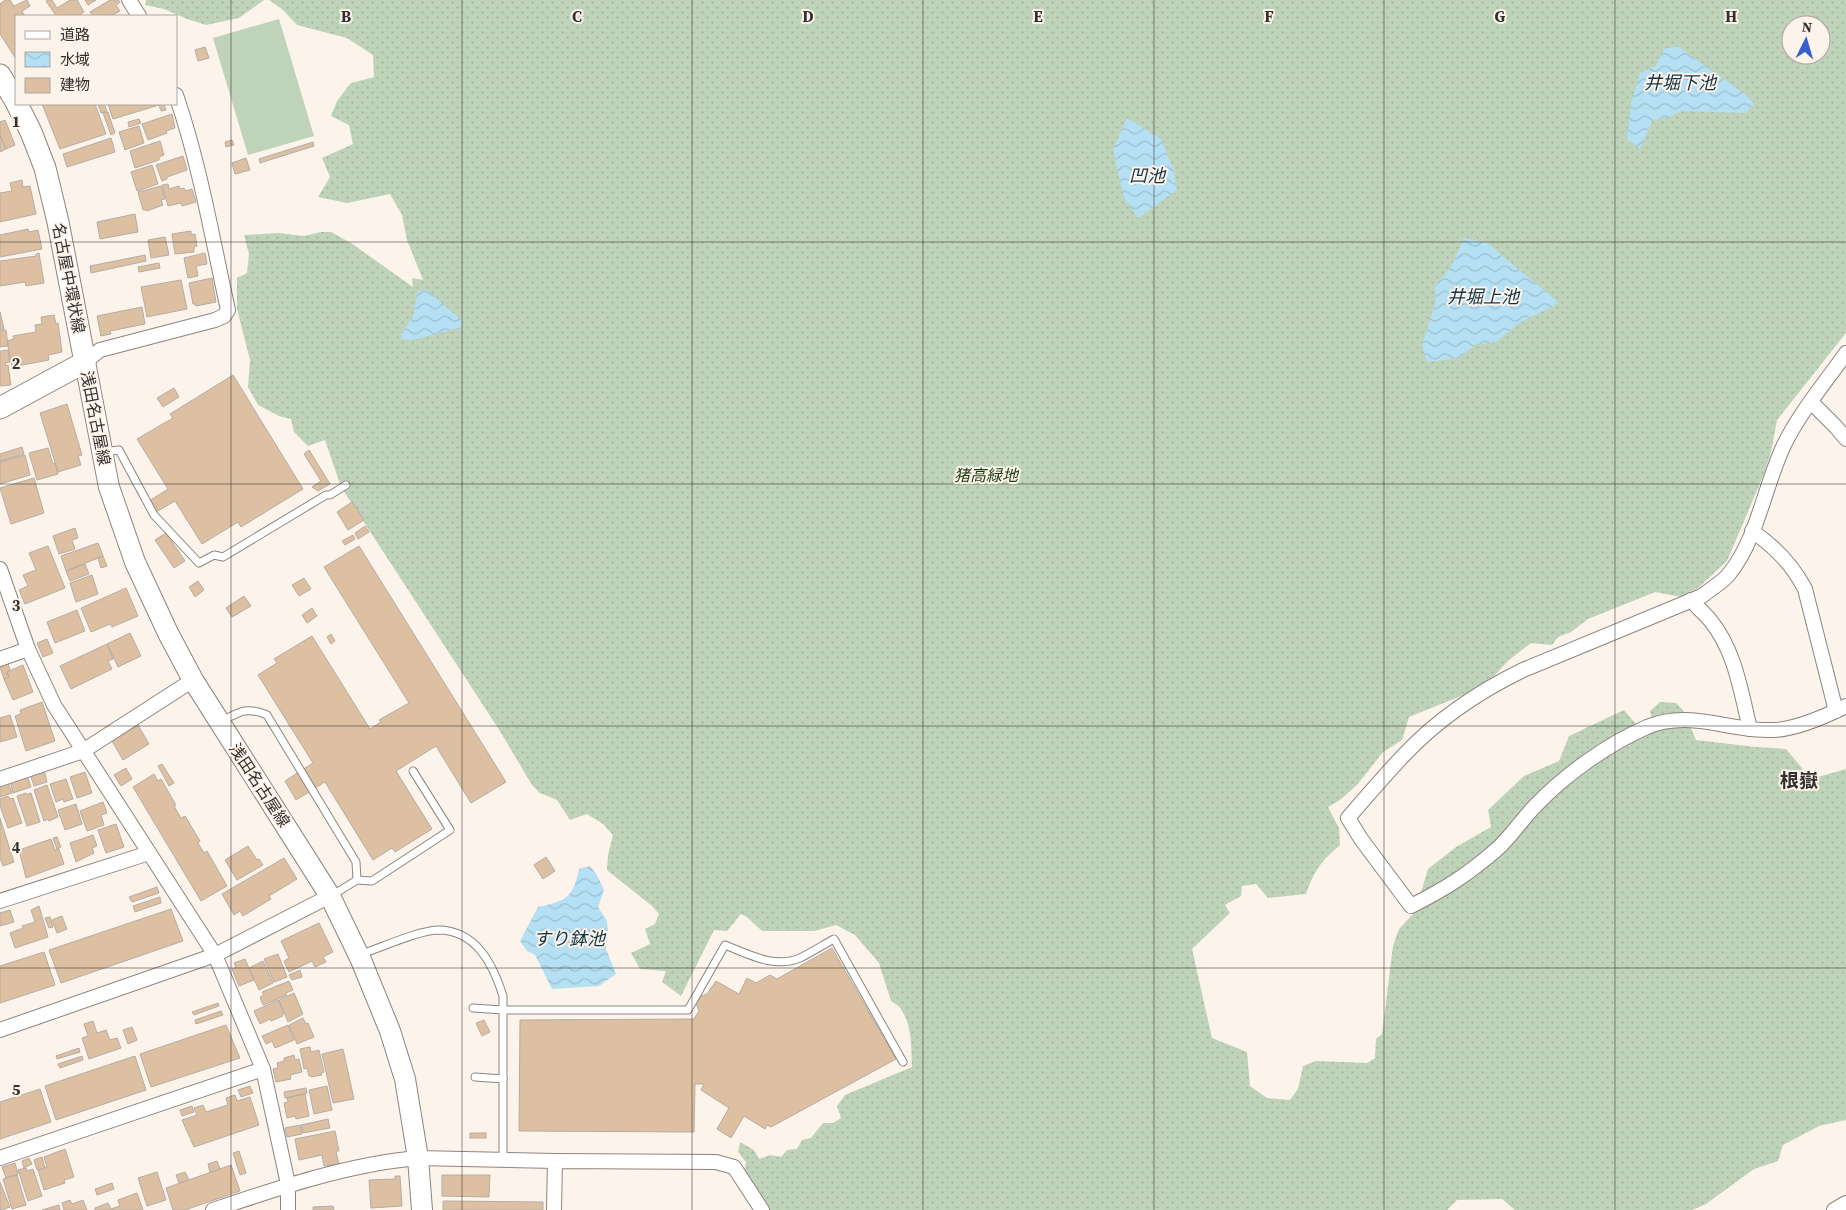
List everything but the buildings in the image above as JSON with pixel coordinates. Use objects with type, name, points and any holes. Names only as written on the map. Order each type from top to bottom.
[{"type":"main road","name":"名古屋中環状線","points":[[16,105],[31,132],[44,168],[58,222],[85,362]]},
{"type":"main road","points":[[0,408],[85,362]]},
{"type":"main road","name":"浅田名古屋線","points":[[85,362],[109,488],[134,562],[193,680],[330,896],[359,955],[390,1031],[402,1071],[418,1158],[422,1210]]},
{"type":"street","points":[[129,0],[138,15]]},
{"type":"street","points":[[85,362],[100,350],[215,320],[224,316],[228,310],[201,178],[178,101]]},
{"type":"street","points":[[1752,531],[1784,556],[1805,589],[1841,709],[1792,727],[1775,730],[1750,729],[1699,720],[1676,720],[1649,726],[1593,757],[1549,792],[1535,805],[1498,848],[1465,876],[1410,906],[1348,818],[1405,754],[1423,737],[1497,683],[1523,670],[1702,596],[1727,576],[1739,561],[1752,531],[1784,444],[1846,353]]},
{"type":"street","points":[[1811,402],[1846,439]]},
{"type":"street","points":[[0,569],[28,649],[54,705],[214,955],[263,1069],[288,1184],[288,1210]]},
{"type":"street","points":[[1691,600],[1710,620],[1722,637],[1737,673],[1750,729]]},
{"type":"street","points":[[0,659],[28,649]]},
{"type":"street","points":[[0,779],[82,750],[193,680]]},
{"type":"street","points":[[0,901],[148,853]]},
{"type":"street","points":[[0,1030],[214,955],[330,896]]},
{"type":"street","points":[[0,1158],[263,1069]]},
{"type":"street","points":[[213,1210],[288,1184],[396,1160],[418,1158],[716,1162],[734,1168],[762,1210]]},
{"type":"street","points":[[554,1210],[555,1161]]},
{"type":"street","points":[[1834,1210],[1846,1202]]},
{"type":"lane","points":[[102,452],[119,450],[154,515],[199,563],[214,556],[223,557],[346,485]]},
{"type":"lane","points":[[220,722],[234,714],[253,709],[267,715],[356,862],[357,880]]},
{"type":"lane","points":[[330,896],[357,880],[372,881],[450,830],[413,771]]},
{"type":"lane","points":[[359,955],[422,933],[438,930],[456,933],[472,941],[486,956],[503,996],[503,1160]]},
{"type":"lane","points":[[473,1008],[503,1010],[688,1010],[725,945],[758,958],[786,962],[798,958],[834,939],[903,1062]]},
{"type":"lane","points":[[475,1077],[503,1079]]},
{"type":"green space","points":[[146,0],[264,0],[239,18],[206,25],[164,9],[145,5]]},
{"type":"green space","name":"猪高緑地","points":[[269,0],[1846,0],[1846,333],[1777,420],[1771,452],[1764,474],[1727,561],[1698,588],[1681,597],[1655,592],[1588,619],[1571,632],[1558,637],[1552,645],[1531,643],[1509,660],[1494,676],[1466,694],[1409,717],[1402,740],[1383,752],[1357,785],[1340,800],[1328,807],[1339,828],[1340,845],[1319,867],[1306,894],[1268,898],[1256,884],[1242,886],[1241,896],[1225,905],[1230,913],[1192,949],[1212,1038],[1247,1052],[1250,1086],[1267,1098],[1290,1100],[1298,1089],[1303,1066],[1316,1061],[1367,1063],[1375,1058],[1376,1039],[1382,1034],[1393,946],[1399,929],[1415,912],[1428,869],[1456,847],[1491,827],[1488,810],[1524,776],[1559,761],[1569,736],[1624,710],[1641,730],[1654,727],[1650,711],[1660,702],[1676,703],[1683,710],[1696,740],[1786,749],[1802,768],[1807,780],[1846,769],[1846,1120],[1819,1126],[1783,1145],[1778,1161],[1754,1169],[1706,1204],[1692,1210],[1515,1210],[1502,1199],[1457,1200],[1447,1210],[767,1210],[743,1176],[746,1162],[738,1152],[740,1142],[754,1150],[759,1159],[770,1155],[781,1157],[787,1150],[797,1149],[802,1140],[811,1138],[823,1123],[833,1123],[841,1118],[837,1106],[845,1095],[912,1067],[911,1040],[907,1021],[898,1006],[891,1001],[879,963],[855,935],[836,925],[814,931],[762,931],[741,914],[727,931],[714,930],[681,996],[662,982],[666,971],[640,969],[631,953],[650,944],[645,929],[655,924],[659,914],[652,906],[607,870],[608,855],[613,835],[603,824],[587,814],[570,820],[557,800],[540,793],[532,785],[498,728],[341,487],[325,440],[308,446],[294,432],[291,419],[279,416],[258,405],[248,387],[250,360],[237,309],[237,278],[247,273],[249,254],[244,235],[279,233],[304,236],[331,232],[351,243],[413,287],[412,278],[423,280],[407,240],[402,215],[390,194],[347,203],[318,197],[330,177],[322,158],[353,144],[349,125],[331,116],[337,101],[351,83],[374,77],[373,55],[347,38],[297,25],[282,9]]},
{"type":"green space","points":[[279,19],[314,136],[248,155],[213,38]]},
{"type":"water","name":"井堀下池","points":[[1677,46],[1746,95],[1754,104],[1746,113],[1681,111],[1670,117],[1653,120],[1640,149],[1627,139],[1631,104],[1640,73],[1656,66],[1664,49]]},
{"type":"water","name":"凹池","points":[[1127,118],[1161,139],[1173,169],[1177,190],[1138,218],[1124,198],[1113,150]]},
{"type":"water","name":"井堀上池","points":[[1464,238],[1487,243],[1559,303],[1519,323],[1496,342],[1475,345],[1459,358],[1427,362],[1422,346],[1436,300],[1435,286],[1451,267]]},
{"type":"water","points":[[427,290],[461,320],[462,327],[413,340],[402,339],[401,335],[413,316],[418,291]]},
{"type":"water","name":"すり鉢池","points":[[590,866],[597,875],[604,890],[598,907],[607,921],[606,949],[616,974],[599,986],[552,989],[535,955],[527,951],[520,941],[538,907],[555,903],[567,897],[577,879],[579,869]]},
{"type":"district","name":"根嶽","points":[[1799,780]]}]
